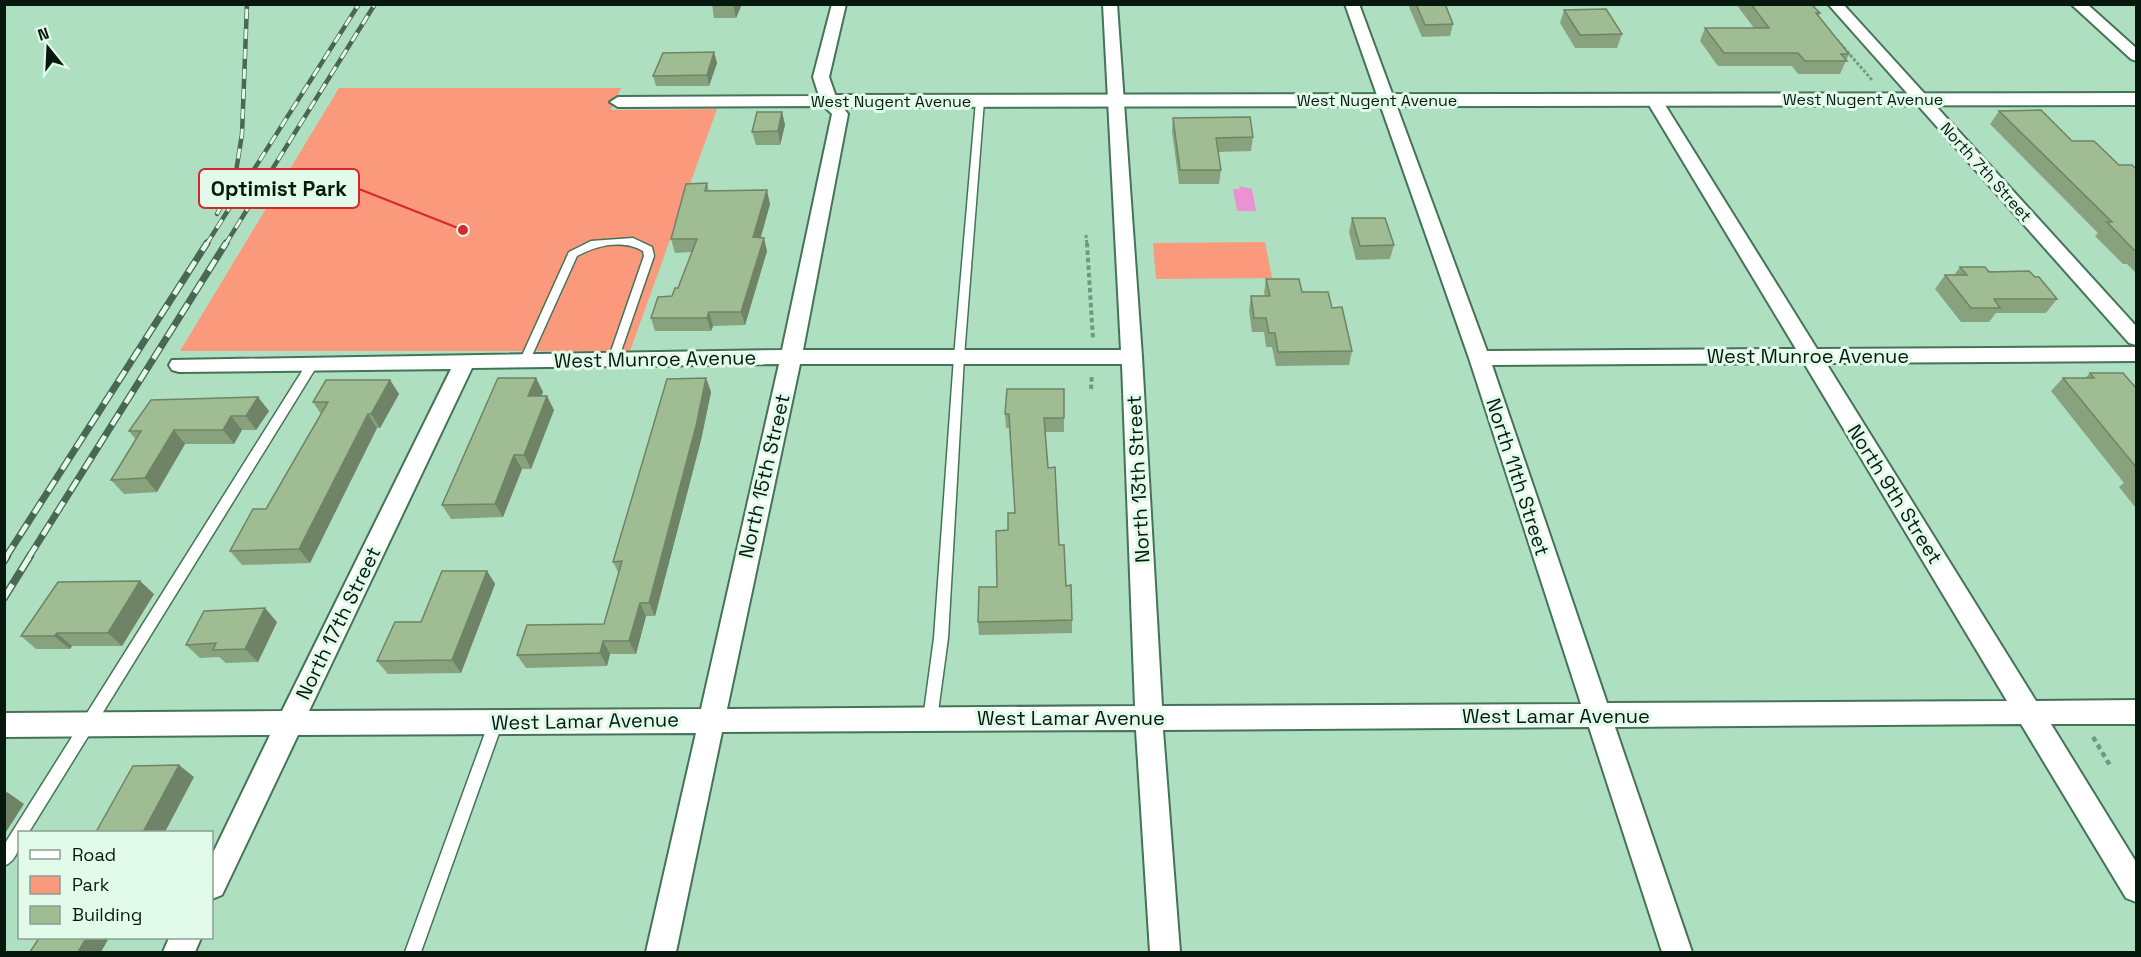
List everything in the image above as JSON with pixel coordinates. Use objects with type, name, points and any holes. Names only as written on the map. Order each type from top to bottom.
[{"type":"street","name":"North 15th Street","points":[[661,952],[790,357],[840,114],[830,101],[821,77],[839,4]]},
{"type":"street","name":"North 13th Street","points":[[1110,4],[1132,357],[1149,718],[1165,952]]},
{"type":"street","name":"North 11th Street","points":[[1352,4],[1479,358],[1677,952]]},
{"type":"street","name":"North 7th Street","points":[[1835,4],[2136,338]]},
{"type":"street","points":[[2078,4],[2136,56]]},
{"type":"street","name":"West Nugent Avenue","points":[[618,102],[2136,99]]},
{"type":"street","name":"North 9th Street","points":[[1654,100],[2136,888]]},
{"type":"street","name":"West Munroe Avenue","points":[[1479,358],[2136,354]]},
{"type":"street","name":"West Munroe Avenue","points":[[179,365],[790,357],[1132,357]]},
{"type":"street","name":"North 17th Street","points":[[213,883],[465,361]]},
{"type":"street","name":"West Lamar Avenue","points":[[4,724],[2136,712]]},
{"type":"lane","points":[[930,718],[941,639],[959,357],[980,101]]},
{"type":"lane","points":[[525,360],[573,254],[591,244],[633,242],[648,249],[650,256],[613,360]]},
{"type":"lane","points":[[22,831],[313,363]]},
{"type":"lane","points":[[412,952],[496,722]]},
{"type":"lane","points":[[4,859],[18,837]]},
{"type":"path","points":[[1838,40],[1878,86]]},
{"type":"path","points":[[1086,235],[1093,346]]},
{"type":"path","points":[[1091,389],[1092,370]]},
{"type":"path","points":[[2091,733],[2111,766]]},
{"type":"green space","points":[[339,88],[621,88],[611,110],[717,109],[630,351],[180,351]]},
{"type":"green space","points":[[1265,242],[1272,278],[1156,279],[1153,243]]},
{"type":"shaded area","points":[[1239,186],[1252,189],[1256,211],[1237,211],[1233,189],[1240,189]]},
{"type":"building","points":[[1416,4],[1445,4],[1453,24],[1425,25]]},
{"type":"building","points":[[1751,4],[1811,4],[1849,54],[1841,54],[1847,61],[1805,61],[1798,53],[1724,53],[1705,28],[1769,28]]},
{"type":"building","points":[[1606,9],[1622,34],[1580,35],[1564,10]]},
{"type":"building","points":[[714,52],[707,75],[653,76],[663,53]]},
{"type":"building","points":[[2041,110],[2072,141],[2094,141],[2119,165],[2132,165],[2136,169],[2136,250],[2107,222],[2112,222],[1999,111]]},
{"type":"building","points":[[757,112],[782,112],[778,131],[752,132]]},
{"type":"building","points":[[1250,117],[1253,137],[1216,138],[1221,170],[1180,170],[1173,118]]},
{"type":"building","points":[[707,183],[705,191],[767,190],[753,237],[764,238],[741,312],[709,312],[707,318],[651,318],[658,297],[672,296],[675,288],[678,288],[697,239],[671,239],[686,184]]},
{"type":"building","points":[[1352,218],[1385,218],[1394,245],[1360,246]]},
{"type":"building","points":[[1960,267],[1985,267],[1989,272],[2029,271],[2035,277],[2039,277],[2057,299],[1994,299],[2000,308],[1971,308],[1945,275],[1967,275]]},
{"type":"building","points":[[1266,279],[1299,279],[1302,292],[1328,292],[1332,308],[1342,307],[1352,351],[1278,352],[1275,333],[1269,333],[1266,318],[1254,318],[1251,296],[1270,296]]},
{"type":"building","points":[[2090,373],[2123,373],[2136,388],[2136,467],[2063,378],[2094,378]]},
{"type":"building","points":[[498,378],[536,378],[528,396],[547,396],[524,455],[514,455],[495,504],[442,505]]},
{"type":"building","points":[[706,378],[696,426],[649,603],[640,603],[629,641],[603,641],[600,653],[517,655],[527,625],[604,624],[622,561],[613,562],[667,379]]},
{"type":"building","points":[[326,380],[390,380],[371,414],[368,414],[299,549],[230,551],[253,509],[266,509],[328,402],[313,402]]},
{"type":"building","points":[[1007,389],[1064,389],[1064,418],[1044,418],[1048,468],[1055,467],[1059,545],[1064,545],[1066,586],[1071,585],[1072,620],[978,622],[979,587],[997,587],[996,531],[1008,530],[1008,513],[1015,513],[1009,414],[1005,414]]},
{"type":"building","points":[[258,397],[246,416],[231,416],[223,430],[174,430],[145,478],[111,480],[141,431],[129,431],[151,400]]},
{"type":"building","points":[[442,571],[487,571],[452,660],[377,661],[395,622],[421,622]]},
{"type":"building","points":[[140,581],[108,633],[21,636],[58,582]]},
{"type":"building","points":[[265,608],[245,649],[213,650],[216,643],[186,645],[204,611]]},
{"type":"building","points":[[179,765],[144,831],[97,831],[133,766]]},
{"type":"building","points":[[38,939],[85,939],[78,952],[30,952]]},
{"type":"railway","points":[[217,214],[235,178],[242,134],[247,4]]},
{"type":"railway","points":[[206,245],[359,4]]},
{"type":"railway","points":[[225,245],[375,4]]},
{"type":"railway","points":[[6,557],[207,243]]},
{"type":"railway","points":[[29,557],[226,243]]},
{"type":"railway","points":[[4,561],[7,556]]},
{"type":"railway","points":[[4,598],[30,556]]},
{"type":"place","name":"Optimist Park","points":[[463,230]]}]
